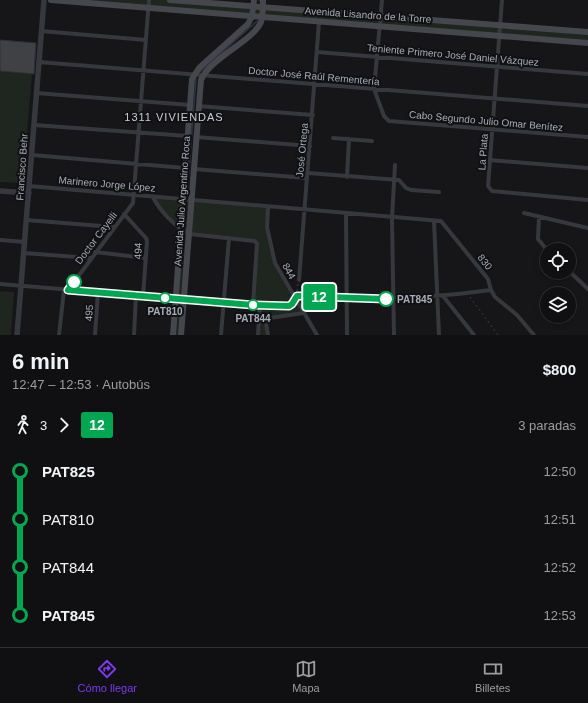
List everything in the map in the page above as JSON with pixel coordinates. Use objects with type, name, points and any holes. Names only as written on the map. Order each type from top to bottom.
[{"type":"main road","name":"Avenida Lisandro de la Torre","points":[[52,0],[588,42]]},
{"type":"main road","name":"Avenida Lisandro de la Torre","points":[[170,0],[253,3],[263,7],[588,32]]},
{"type":"main road","points":[[203,75],[258,27],[262,17],[263,0]]},
{"type":"main road","points":[[194,74],[248,24],[252,16],[253,3]]},
{"type":"main road","name":"Avenida Julio Argentino Roca","points":[[173,335],[185,168],[194,74]]},
{"type":"main road","name":"Avenida Julio Argentino Roca","points":[[181,335],[190,234],[198,106],[203,75]]},
{"type":"street","name":"Francisco Behr","points":[[17,335],[44,0]]},
{"type":"street","points":[[134,195],[150,0]]},
{"type":"street","points":[[374,89],[382,0]]},
{"type":"street","name":"La Plata","points":[[502,0],[488,186],[492,191],[588,200]]},
{"type":"street","name":"José Ortega","points":[[298,280],[313,116],[319,22]]},
{"type":"street","points":[[41,31],[146,40]]},
{"type":"street","name":"Teniente Primero José Daniel Vázquez","points":[[317,52],[588,74]]},
{"type":"street","name":"Doctor José Raúl Rementería","points":[[39,62],[588,106]]},
{"type":"street","name":"Cabo Segundo Julio Omar Benítez","points":[[374,89],[384,116],[389,121],[588,138]]},
{"type":"street","points":[[36,93],[190,106]]},
{"type":"street","points":[[198,106],[313,116]]},
{"type":"street","points":[[34,125],[188,136]]},
{"type":"street","points":[[196,137],[310,146]]},
{"type":"street","points":[[333,138],[372,141]]},
{"type":"street","points":[[347,177],[349,139]]},
{"type":"street","points":[[32,155],[185,168]]},
{"type":"street","points":[[490,160],[588,168]]},
{"type":"street","points":[[394,335],[392,299],[392,218],[395,166]]},
{"type":"street","points":[[194,169],[398,180],[406,188],[411,190],[439,192]]},
{"type":"street","name":"Marinero Jorge López","points":[[29,186],[153,196],[268,208],[305,210]]},
{"type":"street","points":[[0,191],[29,193]]},
{"type":"street","name":"Doctor Cayelli","points":[[59,335],[66,290],[133,203],[134,195]]},
{"type":"street","points":[[153,196],[156,204],[181,230],[190,234],[229,238],[257,243],[253,305]]},
{"type":"street","name":"844","points":[[268,208],[267,227],[275,263],[317,335]]},
{"type":"street","points":[[305,210],[434,221],[440,335]]},
{"type":"street","points":[[524,213],[588,228]]},
{"type":"street","name":"494","points":[[124,214],[146,238],[143,296]]},
{"type":"street","points":[[346,214],[347,335]]},
{"type":"street","points":[[539,217],[538,239],[541,243]]},
{"type":"street","points":[[26,220],[114,227]]},
{"type":"street","name":"830","points":[[434,221],[441,221],[445,224],[488,280],[495,297],[517,315],[534,335]]},
{"type":"street","points":[[220,335],[229,238]]},
{"type":"street","points":[[0,240],[25,242]]},
{"type":"street","points":[[95,252],[146,258]]},
{"type":"street","points":[[24,253],[90,258]]},
{"type":"street","points":[[576,277],[588,288]]},
{"type":"street","points":[[0,284],[184,300],[289,306],[296,297],[392,299],[443,296],[491,290]]},
{"type":"street","name":"495","points":[[95,335],[98,292]]},
{"type":"street","points":[[134,335],[136,296]]},
{"type":"street","points":[[443,296],[474,335]]},
{"type":"street","points":[[258,335],[260,304]]},
{"type":"street","points":[[268,335],[266,323],[270,318],[303,313]]},
{"type":"path","points":[[296,297],[298,280]]},
{"type":"path","points":[[467,293],[498,335]]},
{"type":"shaded area","points":[[51,0],[170,0],[588,32],[588,43]]},
{"type":"shaded area","points":[[0,71],[32,74],[23,181],[19,183],[0,182]]},
{"type":"shaded area","points":[[153,197],[268,208],[267,227],[275,263],[303,313],[267,320],[268,335],[258,335],[260,305],[253,305],[257,243],[190,234],[181,335],[173,335],[181,230],[157,204]]},
{"type":"shaded area","points":[[0,291],[14,292],[11,335],[0,335]]},
{"type":"building","points":[[0,40],[36,43],[34,74],[0,71]]},
{"type":"waterway","points":[[200,72],[257,21]]},
{"type":"waterway","points":[[187,196],[196,79]]},
{"type":"bus line","name":"12","points":[[74,282],[68,290],[253,305],[289,306],[297,296],[386,299]]},
{"type":"place","name":"PAT810","points":[[165,298]]},
{"type":"place","name":"PAT845","points":[[386,299]]},
{"type":"place","name":"PAT844","points":[[253,305]]},
{"type":"district","name":"1311 VIVIENDAS","points":[[174,117]]}]
